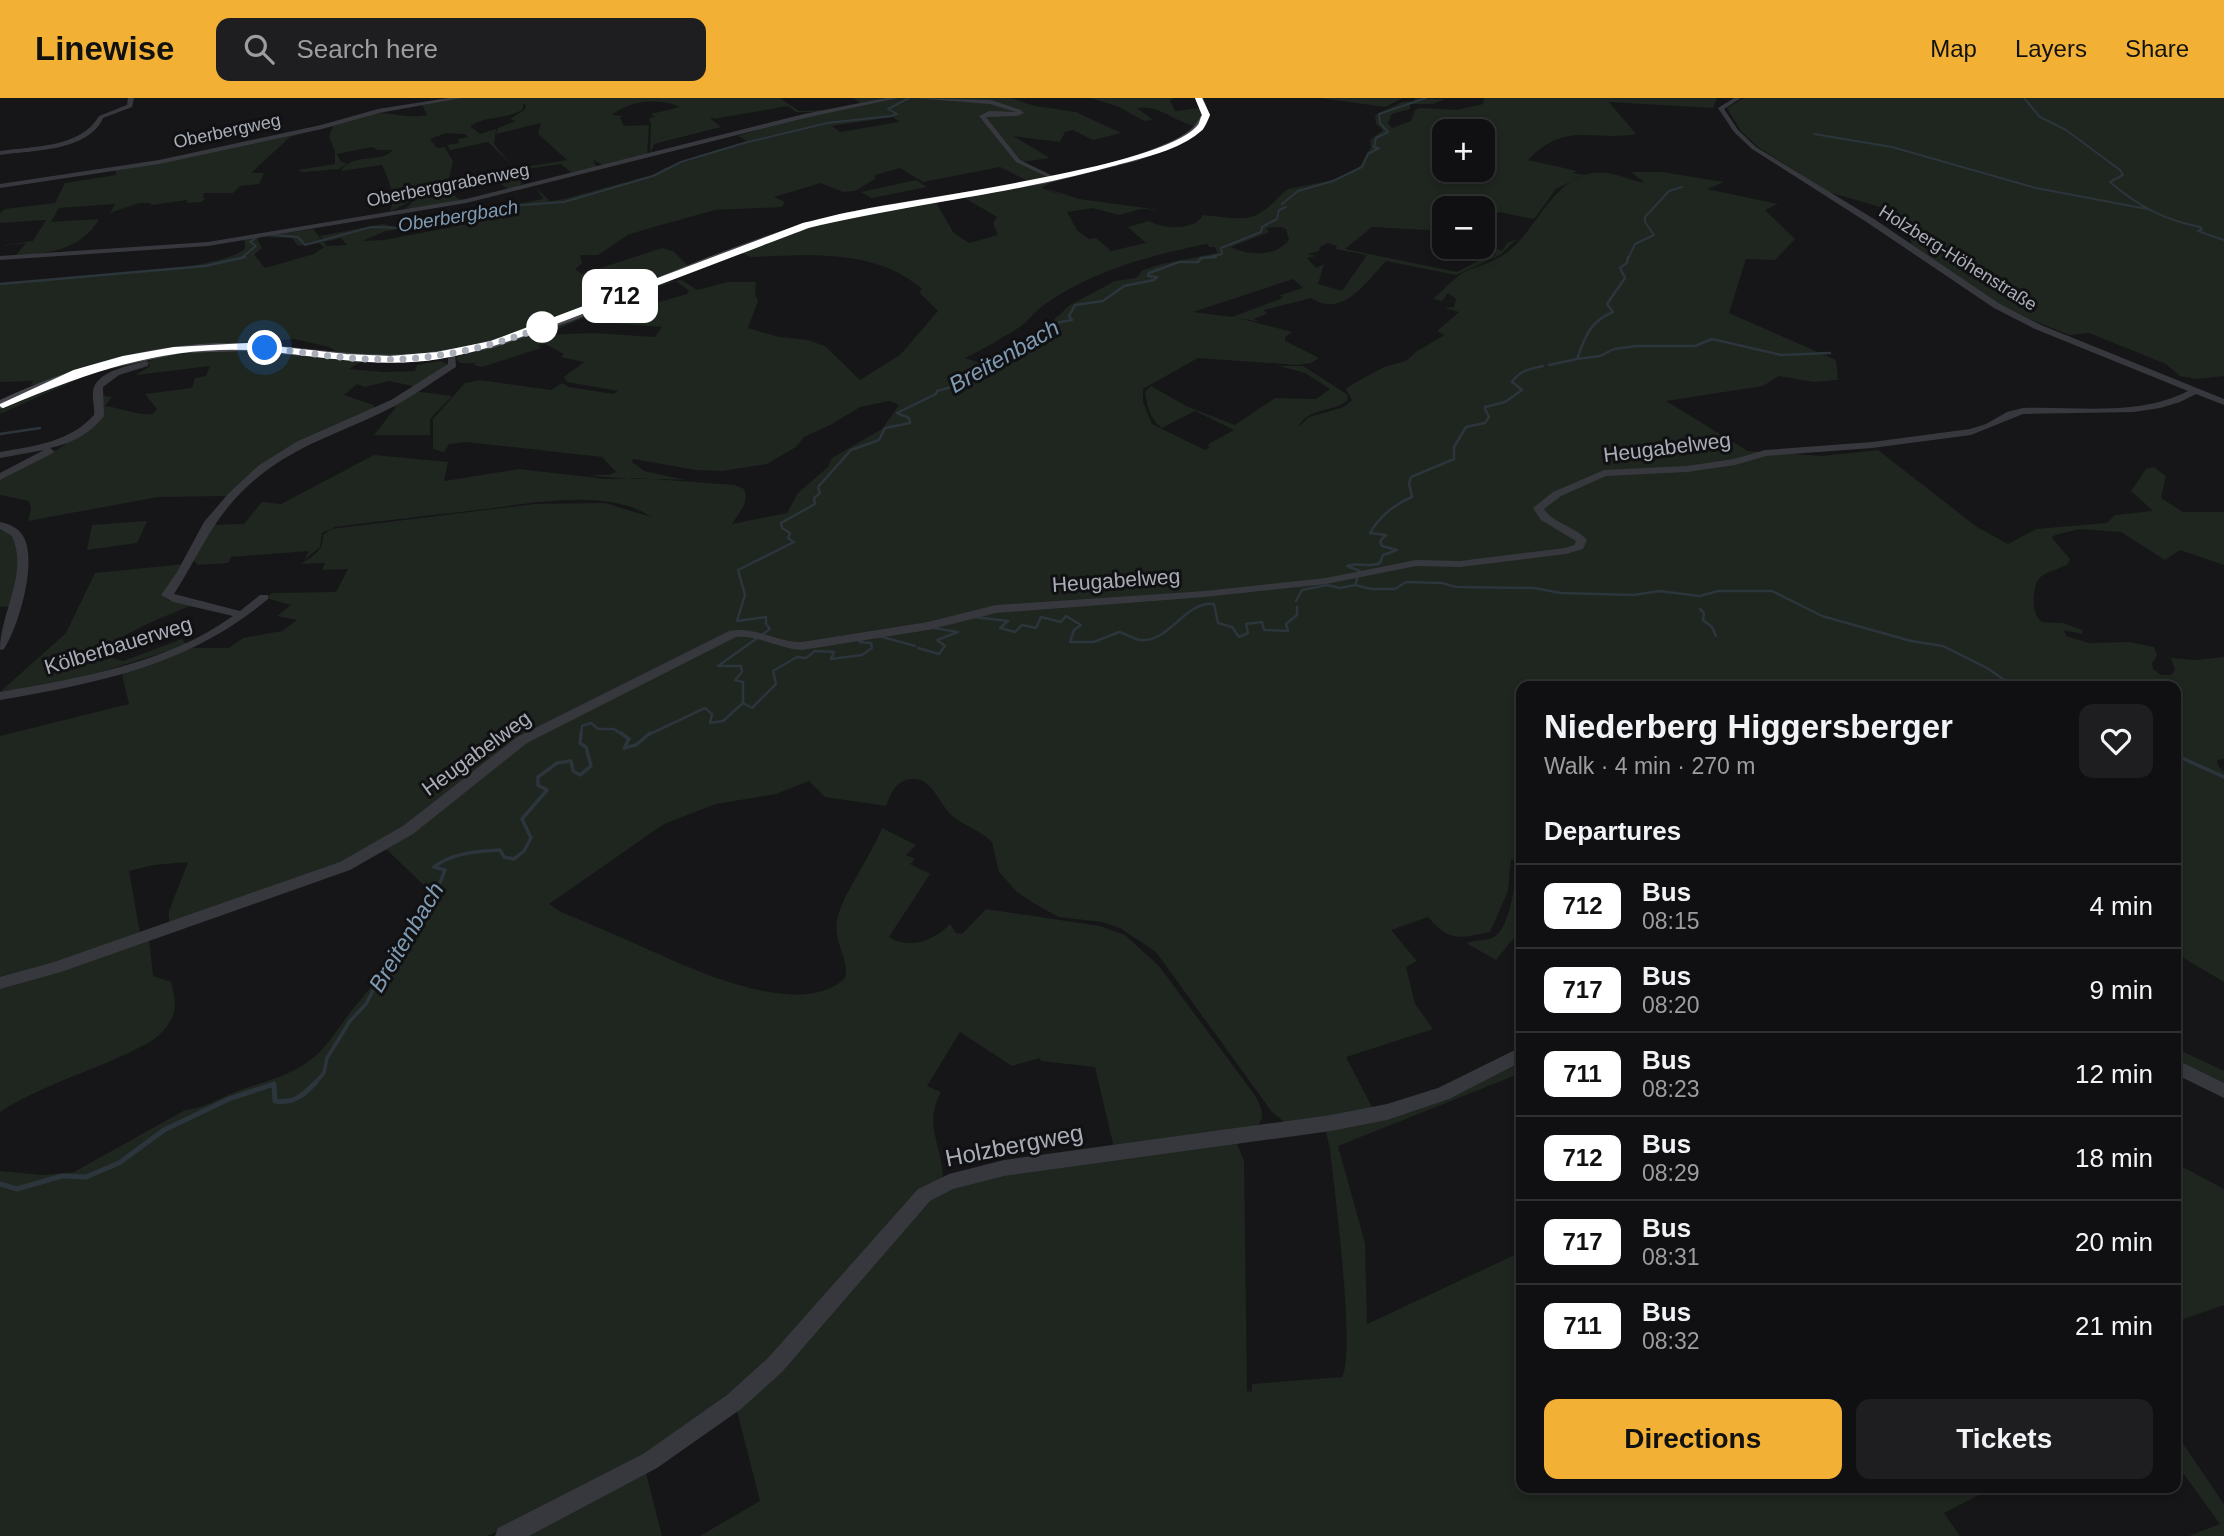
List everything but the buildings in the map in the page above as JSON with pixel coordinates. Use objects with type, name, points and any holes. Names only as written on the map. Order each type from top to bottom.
[{"type":"main road","points":[[0,405],[77,373],[136,357],[186,349],[255,347],[379,360],[452,353],[526,333],[806,226],[854,214],[1056,179],[1124,162],[1190,135],[1201,127],[1206,117],[1199,98]]},
{"type":"street","points":[[0,153],[58,143],[91,132],[101,117],[130,106],[131,98]]},
{"type":"street","name":"Oberbergweg","points":[[0,186],[163,161],[323,127],[378,111],[458,98]]},
{"type":"street","name":"Oberberggrabenweg","points":[[0,258],[208,244],[466,201],[804,116],[895,98]]},
{"type":"street","points":[[917,98],[951,102],[987,101],[1019,111],[1019,114],[989,113],[982,116],[1018,161],[1056,179]]},
{"type":"street","name":"Holzberg-Höhenstraße","points":[[1738,98],[1721,108],[1749,145],[1871,221],[1970,289],[2038,327],[2224,402]]},
{"type":"street","name":"Kölberbauerweg","points":[[242,615],[177,600],[167,595],[179,579],[208,524],[232,496],[269,463],[299,444],[378,410],[415,390],[453,365],[452,353]]},
{"type":"street","points":[[0,455],[64,440],[85,429],[97,419],[100,407],[97,390],[103,383],[120,372],[145,364]]},
{"type":"street","name":"Heugabelweg","points":[[0,982],[81,959],[345,866],[396,838],[498,758],[539,731],[629,688],[720,639],[739,632],[764,635],[787,645],[802,646],[928,626],[996,609],[1205,594],[1326,581],[1416,563],[1460,564],[1579,547],[1582,540],[1576,533],[1542,516],[1538,508],[1557,494],[1604,473],[1687,469],[1735,462],[1765,453],[1872,445],[1971,432],[2010,414],[2024,411],[2147,408],[2179,400],[2196,390]]},
{"type":"street","points":[[0,477],[61,446],[65,443],[64,440]]},
{"type":"street","points":[[0,525],[9,527],[17,536],[25,565],[8,632],[0,646]]},
{"type":"street","name":"Kölberbauerweg","points":[[0,696],[69,683],[172,653],[207,637],[264,597]]},
{"type":"street","name":"Holzbergweg","points":[[506,1536],[650,1461],[734,1402],[775,1365],[924,1195],[942,1185],[1004,1168],[1387,1112],[1443,1094],[1516,1057]]},
{"type":"street","points":[[2181,1069],[2224,1091]]},
{"type":"shaded area","points":[[461,98],[780,98],[799,111],[824,110],[860,103],[853,98],[1011,98],[1035,106],[1076,112],[1121,133],[1093,140],[1073,130],[1065,132],[1060,142],[1013,136],[1050,158],[1021,162],[984,119],[983,114],[980,116],[1014,159],[1050,178],[1015,184],[1026,180],[1000,167],[923,182],[900,168],[875,175],[875,179],[855,191],[843,192],[821,183],[774,197],[785,202],[782,207],[715,210],[643,230],[628,235],[598,255],[580,255],[582,263],[575,269],[582,274],[662,248],[673,251],[689,267],[514,336],[427,355],[343,355],[329,347],[294,339],[185,347],[33,385],[30,385],[33,381],[0,382],[0,283],[130,273],[204,263],[230,257],[245,248],[244,239],[313,229],[327,246],[347,245],[341,238],[325,242],[320,236],[383,224],[399,228],[543,199],[536,188],[550,201],[564,199],[655,174],[665,168],[702,157],[700,155],[747,141],[738,136],[815,112],[796,112],[788,106],[713,119],[712,117],[711,119],[721,127],[654,144],[650,155],[649,118],[655,117],[651,114],[680,107],[663,102],[627,106],[612,115],[623,116],[620,118],[624,126],[649,125],[647,156],[603,165],[593,160],[597,167],[574,175],[561,164],[525,169],[515,174],[522,182],[520,186],[510,190],[492,178],[448,191],[462,201],[405,209],[417,198],[390,212],[392,194],[382,165],[341,171],[352,162],[381,157],[393,150],[378,150],[372,147],[337,154],[341,162],[347,163],[339,169],[303,172],[298,170],[335,164],[335,152],[329,136],[333,127],[330,126],[290,137],[251,173],[264,173],[259,184],[240,186],[233,193],[204,193],[203,198],[206,198],[201,202],[187,203],[187,200],[150,206],[151,203],[139,203],[110,213],[115,204],[59,208],[51,222],[99,219],[83,238],[63,248],[15,256],[26,243],[0,246],[33,241],[46,220],[0,223],[0,213],[5,209],[55,203],[65,183],[116,175],[116,169],[311,130],[375,113],[427,115],[422,105]],"holes":[[[523,104],[526,105],[525,109],[510,119],[516,121],[498,128],[496,134],[541,123],[538,134],[567,160],[516,166],[515,169],[513,167],[439,193],[447,186],[453,162],[445,147],[437,148],[430,139],[446,133],[465,134],[468,137],[458,139],[459,143],[447,145],[450,150],[488,142],[510,164],[494,144],[496,129],[480,134],[470,126],[523,109]],[[893,117],[899,122],[840,132],[832,126]],[[450,223],[452,227],[384,240],[362,241],[386,231],[414,227],[415,230]],[[263,237],[292,238],[298,246],[319,243],[324,247],[314,254],[265,268],[254,255],[262,248],[257,239]]]},
{"type":"shaded area","points":[[1091,98],[1175,98],[1170,100],[1175,111],[1200,108],[1202,117],[1194,126],[1152,108],[1137,108],[1153,120],[1144,121],[1119,107]]},
{"type":"shaded area","points":[[1320,98],[1403,98],[1385,107]]},
{"type":"shaded area","points":[[1416,98],[1445,99],[1433,104],[1410,104],[1410,109],[1392,114],[1388,123],[1392,128],[1411,121],[1415,110],[1420,108],[1457,110],[1483,104],[1484,98],[1717,98],[1713,108],[1609,102],[1636,134],[1567,136],[1542,148],[1528,160],[1577,171],[1573,173],[1584,175],[1579,178],[1590,173],[1608,173],[1645,183],[1631,172],[1662,172],[1724,182],[1707,189],[1778,204],[1765,210],[1795,239],[1775,260],[1746,259],[1729,313],[1836,360],[1838,380],[1814,382],[1779,376],[1763,386],[1666,401],[1748,451],[1822,456],[1878,450],[1977,527],[2008,544],[2036,529],[2107,523],[2115,515],[2153,511],[2131,491],[2146,469],[2154,467],[2166,476],[2161,498],[2183,512],[2224,512],[2224,565],[2180,550],[2165,560],[2121,532],[2079,529],[2055,535],[2052,538],[2070,559],[2068,564],[2040,577],[2034,602],[2036,614],[2042,622],[2063,623],[2082,630],[2082,634],[2064,630],[2066,636],[2089,643],[2129,642],[2154,647],[2157,656],[2152,663],[2153,669],[2161,675],[2171,675],[2175,670],[2171,658],[2196,660],[2224,657],[2224,759],[2217,760],[2218,766],[2224,771],[2224,982],[2181,957],[2181,681],[1516,681],[1516,861],[1511,859],[1508,891],[1490,932],[1463,937],[1449,935],[1428,917],[1391,930],[1417,961],[1406,967],[1415,1004],[1433,1029],[1346,1057],[1374,1111],[1287,1124],[1272,1112],[1156,952],[1120,928],[1102,922],[1059,917],[1017,892],[999,872],[992,842],[949,813],[925,782],[911,779],[901,782],[894,789],[886,806],[825,797],[809,781],[776,794],[716,804],[664,824],[549,904],[561,912],[682,964],[741,986],[771,993],[800,995],[825,990],[845,978],[845,964],[837,936],[837,920],[844,900],[882,828],[916,845],[906,855],[915,859],[910,864],[930,874],[889,937],[905,943],[921,942],[937,935],[950,924],[956,933],[962,934],[986,909],[1100,926],[1125,935],[1159,966],[1254,1094],[1262,1110],[1262,1119],[1257,1126],[1114,1148],[1095,1067],[1041,1061],[1040,1058],[1012,1066],[960,1032],[927,1086],[941,1092],[933,1125],[943,1179],[746,1384],[668,1442],[512,1525],[487,1536],[0,1536],[0,1171],[43,1175],[74,1172],[185,1110],[280,1077],[305,1064],[327,1044],[373,984],[430,891],[387,850],[371,851],[169,927],[169,911],[188,862],[154,865],[129,871],[140,933],[0,981],[0,736],[129,704],[121,670],[190,648],[229,648],[243,638],[282,631],[297,620],[277,616],[291,605],[266,598],[272,593],[336,592],[348,569],[322,570],[325,563],[301,564],[320,547],[304,560],[309,551],[231,557],[228,563],[198,565],[193,560],[209,525],[244,524],[262,502],[281,504],[374,455],[448,462],[444,481],[519,469],[605,479],[627,478],[589,475],[609,475],[616,472],[602,457],[467,442],[449,444],[444,452],[433,449],[433,419],[465,383],[480,380],[551,390],[562,383],[569,387],[613,394],[618,391],[567,382],[564,377],[584,362],[561,357],[564,354],[545,344],[538,345],[541,348],[482,367],[474,365],[476,363],[460,363],[456,359],[460,354],[532,335],[658,283],[682,280],[697,290],[728,282],[756,282],[755,293],[758,301],[748,328],[825,346],[860,380],[900,355],[938,311],[919,292],[922,289],[903,276],[862,260],[818,255],[751,257],[739,252],[820,223],[936,202],[953,232],[969,243],[998,235],[993,223],[997,217],[963,197],[1052,181],[1042,188],[1079,199],[1160,210],[1141,209],[1119,215],[1092,208],[1067,212],[1077,230],[1089,239],[1096,238],[1111,251],[1146,243],[1128,227],[1149,221],[1170,227],[1186,226],[1193,224],[1203,215],[1251,217],[1266,209],[1286,190],[1325,182],[1353,172],[1371,148],[1370,140],[1383,130],[1376,124],[1375,115]],"holes":[[[1573,180],[1552,199],[1510,250],[1453,280],[1433,299],[1442,301],[1448,293],[1456,299],[1454,307],[1444,308],[1459,312],[1437,331],[1445,335],[1417,351],[1406,361],[1384,367],[1351,385],[1346,389],[1352,400],[1344,407],[1309,417],[1298,427],[1308,416],[1341,405],[1347,401],[1348,395],[1303,366],[1279,366],[1305,373],[1330,389],[1316,399],[1275,398],[1235,425],[1186,406],[1151,386],[1145,392],[1148,407],[1152,417],[1162,428],[1195,411],[1234,430],[1207,445],[1210,447],[1205,450],[1152,424],[1143,402],[1143,389],[1198,358],[1297,365],[1311,363],[1319,358],[1285,341],[1285,337],[1292,332],[1238,318],[1261,322],[1253,319],[1267,314],[1264,310],[1311,298],[1333,304],[1344,301],[1362,287],[1386,261],[1456,275],[1491,259],[1479,259],[1457,272],[1345,249],[1372,227],[1432,230],[1432,196],[1495,196],[1495,215],[1499,212],[1534,219],[1556,189]],[[1266,228],[1286,229],[1289,240],[1277,250],[1254,253],[1231,247],[1269,232]],[[1328,243],[1337,246],[1335,249],[1367,255],[1342,291],[1318,284],[1324,264],[1316,268],[1307,258],[1316,256],[1307,254],[1319,251],[1320,247]],[[1207,244],[1215,247],[1217,253],[1162,264],[1143,270],[1136,278],[1115,281],[1070,305],[1048,325],[980,363],[965,358],[1014,331],[1040,308],[1078,284],[1120,267],[1164,254]],[[1293,279],[1303,288],[1280,295],[1283,298],[1232,317],[1193,312]],[[676,281],[689,291],[612,323],[662,327],[655,337],[593,333],[544,335],[650,289]],[[889,401],[899,405],[882,429],[832,458],[828,467],[798,493],[787,513],[732,524],[745,503],[744,489],[735,485],[651,479],[685,480],[644,471],[631,461],[634,459],[696,470],[721,471],[767,464],[796,447],[804,437],[860,407]],[[567,500],[613,502],[651,517],[605,503],[535,504],[331,529],[323,535],[320,547],[322,533],[335,527]]]},
{"type":"shaded area","points":[[1744,98],[2224,98],[2224,376],[2196,379],[2180,376],[2166,364],[2089,333],[2069,335],[2001,305],[1912,245],[1905,221],[1877,206],[1828,192],[1758,147],[1741,131],[1727,108]]},
{"type":"shaded area","points":[[916,180],[927,187],[872,198],[861,192]]},
{"type":"shaded area","points":[[1517,239],[1495,257],[1495,248],[1502,251],[1507,243]]},
{"type":"shaded area","points":[[221,348],[358,360],[361,362],[349,369],[383,372],[415,371],[417,365],[440,361],[448,364],[417,387],[389,381],[365,387],[357,384],[344,395],[373,405],[375,410],[293,444],[227,496],[158,497],[28,521],[31,509],[29,501],[0,495],[0,478],[62,447],[103,412],[100,395],[112,397],[105,406],[153,414],[157,409],[145,394],[192,388],[195,378],[206,376],[210,366],[136,375],[150,366],[147,362],[158,358],[90,374],[0,414],[0,410],[42,387],[111,365]]},
{"type":"shaded area","points":[[414,391],[452,396],[430,419],[430,435],[374,435],[396,407],[386,407]]},
{"type":"shaded area","points":[[147,521],[137,543],[87,550],[92,525]]},
{"type":"shaded area","points":[[0,527],[16,541],[20,562],[12,606],[0,607]]},
{"type":"shaded area","points":[[184,564],[164,596],[168,600],[190,606],[129,633],[110,648],[106,656],[123,661],[182,639],[187,645],[82,678],[0,692],[66,633],[95,573]]},
{"type":"shaded area","points":[[1516,869],[1516,940],[1513,939],[1496,960],[1466,943],[1494,937],[1500,932],[1508,913]]},
{"type":"shaded area","points":[[149,938],[153,976],[171,982],[174,995],[174,1014],[164,1030],[150,1042],[128,1053],[36,1092],[0,1112],[0,984]]},
{"type":"shaded area","points":[[2181,1051],[2224,1071],[2224,1087],[2181,1065]]},
{"type":"shaded area","points":[[1516,1062],[1516,1075],[1338,1146],[1365,1243],[1367,1324],[1516,1254],[1516,1493],[1982,1493],[1944,1513],[1960,1536],[700,1536],[760,1501],[736,1407],[937,1192],[967,1181],[1233,1141],[1244,1161],[1247,1391],[1252,1392],[1252,1384],[1342,1377],[1347,1336],[1343,1268],[1330,1149],[1326,1132],[1321,1128],[1333,1127]]},
{"type":"shaded area","points":[[2181,1166],[2224,1189],[2224,1305],[2181,1320]]},
{"type":"shaded area","points":[[2181,1441],[2224,1504],[2224,1536],[2189,1536],[2220,1524],[2181,1470]]},
{"type":"shaded area","points":[[645,1469],[662,1536],[518,1536]]},
{"type":"waterway","name":"Oberbergbach","points":[[272,235],[298,237],[305,245],[371,227],[403,228],[522,205],[564,202],[653,176],[681,162],[744,143],[827,123],[891,116],[897,114],[888,109],[909,98]]},
{"type":"waterway","name":"Breitenbach","points":[[1282,204],[1298,191],[1333,181],[1362,167],[1368,154],[1379,148],[1374,147],[1376,138],[1388,132],[1380,123],[1379,114],[1426,98]]},
{"type":"waterway","points":[[2024,98],[2040,117],[2066,130],[2120,170],[2123,175],[2110,182],[2131,198],[2163,216],[2200,227],[2202,229],[2198,231],[2224,240]]},
{"type":"waterway","points":[[1814,134],[1892,147],[2036,188],[2147,209]]},
{"type":"waterway","points":[[1628,259],[1635,244],[1654,235],[1645,222],[1645,217],[1669,191],[1682,187]]},
{"type":"waterway","name":"Breitenbach","points":[[1206,258],[1222,254],[1221,248],[1261,232],[1262,227],[1277,219],[1279,210],[1286,207]]},
{"type":"waterway","name":"Oberbergbach","points":[[241,258],[256,246],[250,242],[258,236]]},
{"type":"waterway","name":"Breitenbach","points":[[1206,258],[1216,257]]},
{"type":"waterway","points":[[1577,359],[1594,325],[1613,312],[1607,304],[1625,278],[1620,268],[1627,263],[1628,257]]},
{"type":"waterway","name":"Oberbergbach","points":[[0,284],[205,266],[241,258]]},
{"type":"waterway","name":"Breitenbach","points":[[1200,259],[1206,258]]},
{"type":"waterway","name":"Breitenbach","points":[[1200,259],[1206,258]]},
{"type":"waterway","name":"Breitenbach","points":[[743,703],[743,682],[735,680],[742,672],[741,666],[718,666],[770,629],[766,624],[766,617],[737,621],[745,595],[738,570],[794,542],[788,538],[790,533],[782,528],[781,523],[815,504],[814,498],[820,493],[818,487],[851,450],[879,440],[885,428],[910,423],[909,418],[897,413],[936,394],[937,391],[969,382],[972,376],[981,373],[1015,346],[1046,336],[1060,322],[1072,320],[1069,316],[1075,305],[1103,301],[1124,286],[1154,280],[1157,277],[1148,276],[1149,273],[1179,262],[1198,262],[1200,259]]},
{"type":"waterway","points":[[1577,359],[1600,356],[1614,349],[1637,346],[1695,346],[1712,339],[1781,355],[1830,353]]},
{"type":"waterway","points":[[1549,365],[1577,359]]},
{"type":"waterway","points":[[1485,407],[1505,402],[1522,390],[1512,382],[1515,378],[1526,371],[1543,366]]},
{"type":"waterway","points":[[1355,585],[1360,571],[1347,566],[1380,563],[1383,555],[1397,550],[1382,546],[1380,541],[1386,535],[1370,533],[1388,512],[1412,497],[1409,483],[1411,477],[1454,459],[1454,447],[1466,427],[1485,423],[1489,417],[1485,409]]},
{"type":"waterway","points":[[0,434],[40,428]]},
{"type":"waterway","points":[[1355,585],[1371,589],[1395,589],[1406,582],[1442,583],[1456,587],[1534,588],[1561,593],[1634,595],[1659,591],[1700,596],[1718,591],[1772,591],[1822,616],[1911,641],[1943,646],[1987,668],[2006,681]]},
{"type":"waterway","points":[[1296,601],[1302,590],[1327,585],[1340,588],[1355,585]]},
{"type":"waterway","points":[[974,617],[1008,621],[1000,628],[1015,632],[1022,625],[1036,628],[1041,617],[1061,622],[1066,616],[1081,625],[1074,630],[1070,642],[1094,642],[1119,632],[1140,640],[1151,639],[1194,609],[1214,604],[1218,623],[1232,627],[1239,637],[1248,633],[1246,624],[1262,622],[1264,630],[1288,631],[1286,624],[1297,615],[1297,607]]},
{"type":"waterway","points":[[1700,609],[1704,613],[1703,620],[1712,627],[1716,636]]},
{"type":"waterway","points":[[918,648],[939,654],[945,646],[937,640],[958,632],[934,628],[936,627]]},
{"type":"waterway","points":[[879,636],[915,646]]},
{"type":"waterway","points":[[743,703],[752,708],[776,684],[773,671],[797,657],[806,658],[815,651],[834,652],[831,659],[862,655],[872,648],[871,643],[859,642],[865,638]]},
{"type":"waterway","name":"Breitenbach","points":[[648,735],[705,708],[712,714],[710,723],[723,721],[743,703]]},
{"type":"waterway","name":"Breitenbach","points":[[581,735],[582,726],[591,723],[598,729],[614,729],[623,735]]},
{"type":"waterway","name":"Breitenbach","points":[[315,1083],[324,1073],[327,1058],[350,1021],[366,1004],[398,943],[434,898],[445,870],[434,867],[449,858],[466,854],[500,850],[504,857],[514,859],[524,851],[531,838],[522,819],[547,790],[538,785],[538,777],[557,763],[571,761],[573,771],[580,775],[591,766],[586,747],[580,743],[581,733]]},
{"type":"waterway","name":"Breitenbach","points":[[621,733],[629,739],[624,748],[636,745],[650,733]]},
{"type":"waterway","points":[[2181,758],[2224,777]]},
{"type":"waterway","name":"Breitenbach","points":[[0,1184],[17,1189],[62,1176],[86,1177],[119,1163],[164,1130],[229,1099],[274,1084],[275,1101],[287,1101],[302,1095],[315,1083]]},
{"type":"bus line","name":"712","points":[[0,405],[45,384],[77,373],[123,360],[174,351],[247,347],[346,358],[390,359],[437,355],[493,344],[806,226],[854,214],[1056,179],[1147,154],[1185,138],[1201,127],[1206,115],[1199,98]]},
{"type":"route","points":[[265,348],[346,358],[404,359],[479,347],[542,327]]}]
